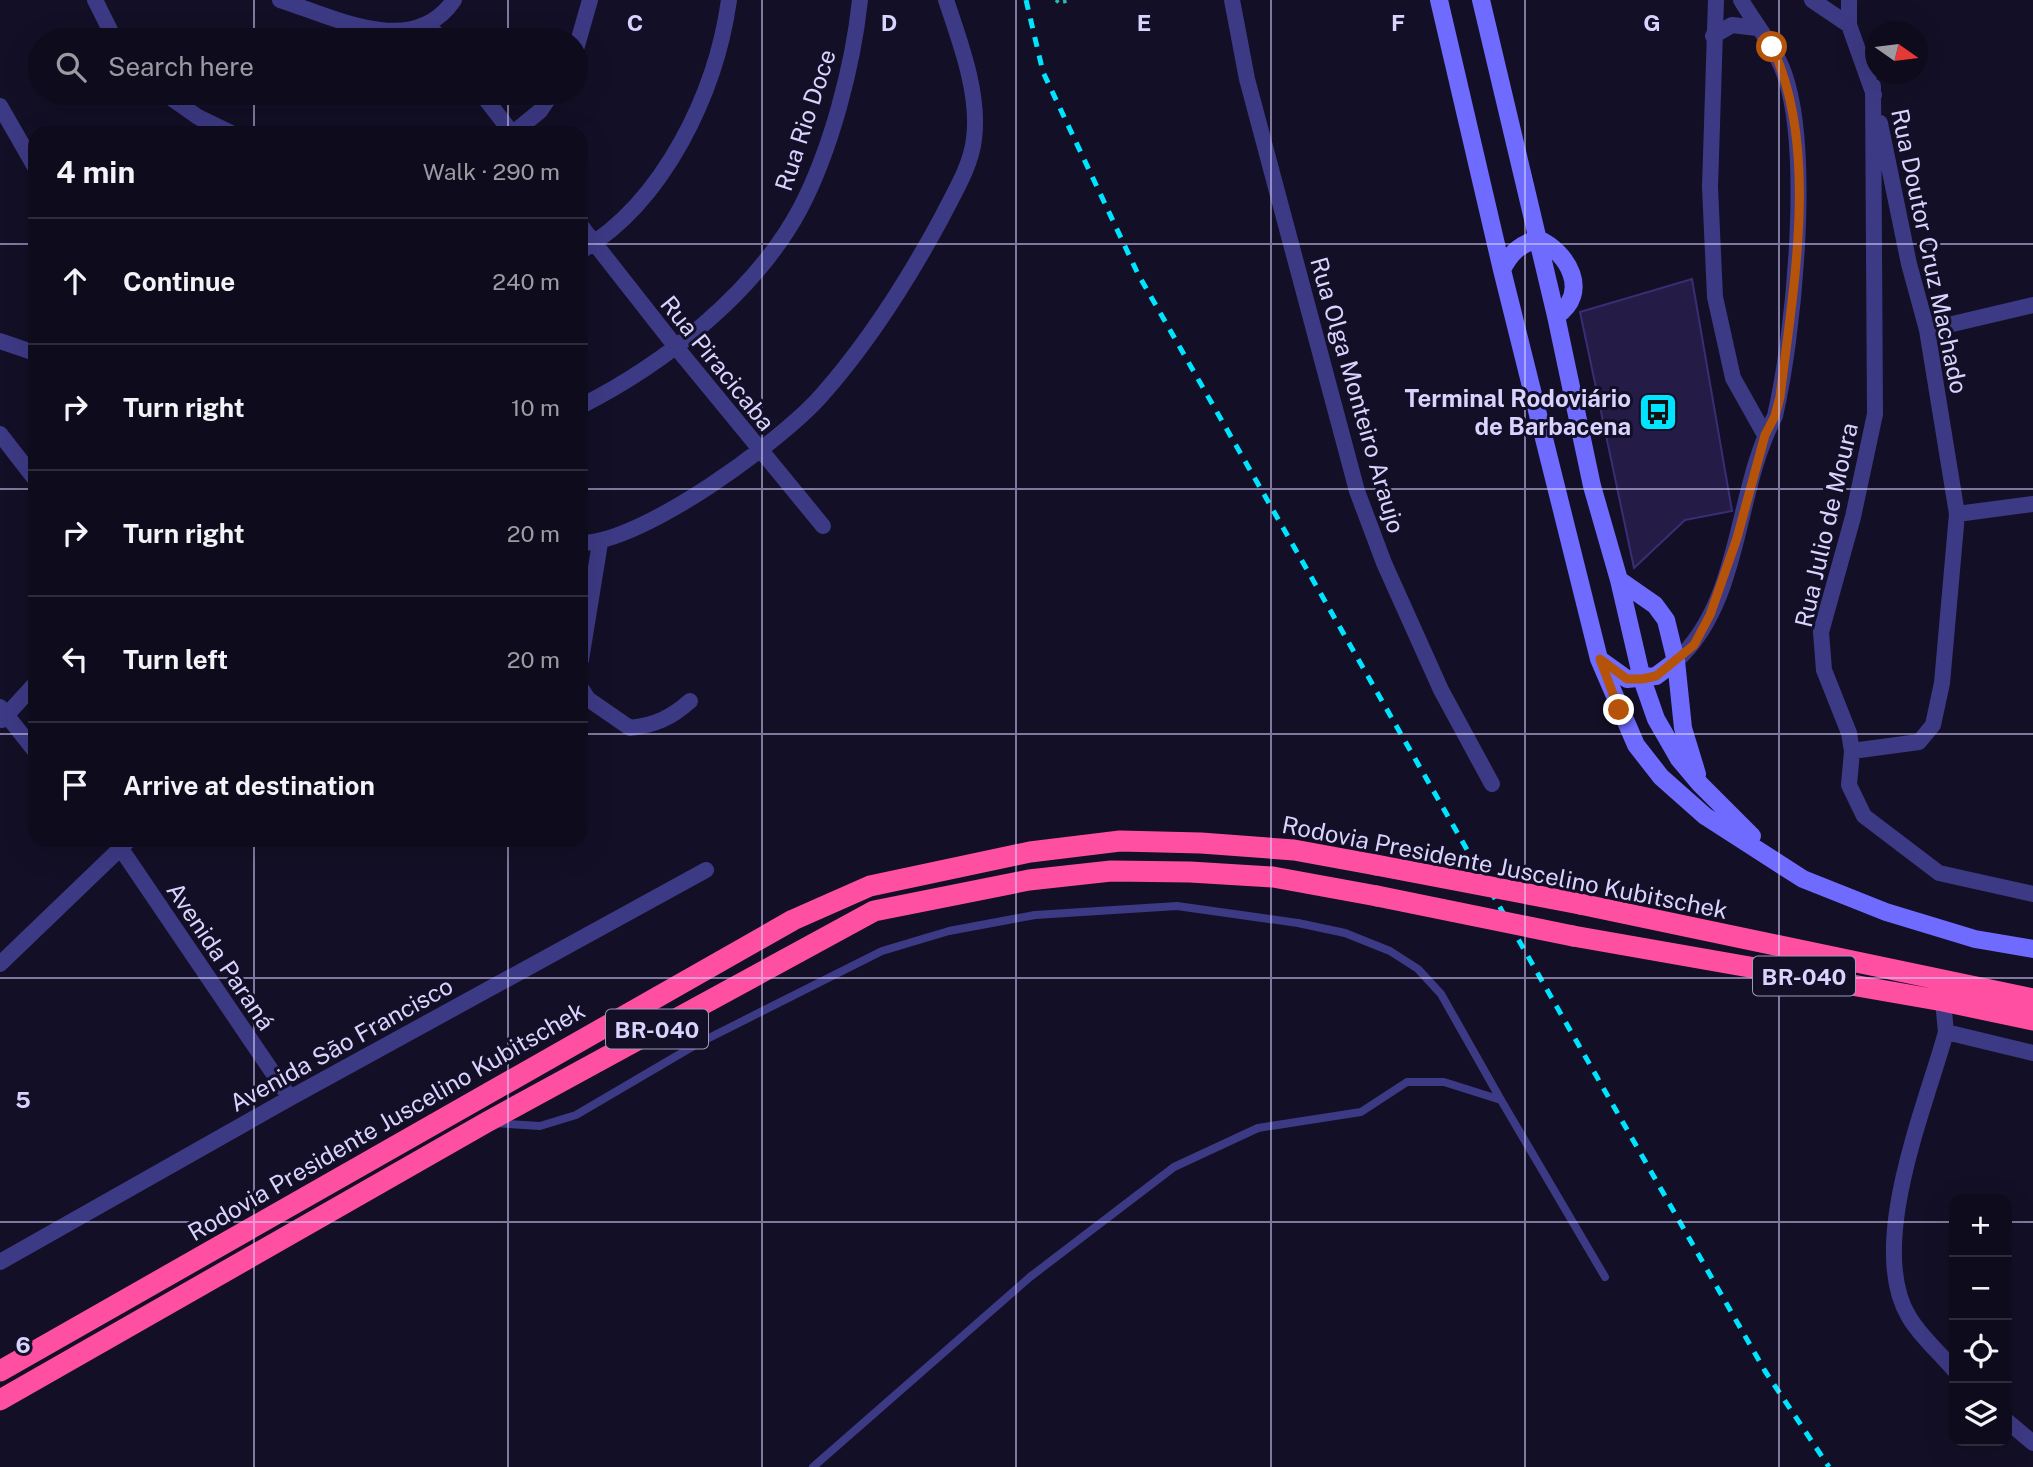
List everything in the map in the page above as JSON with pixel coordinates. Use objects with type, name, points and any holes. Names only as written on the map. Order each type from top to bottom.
[{"type":"highway","name":"Rodovia Presidente Juscelino Kubitschek","points":[[0,1371],[793,920],[870,886],[1030,852],[1120,841],[1201,843],[1294,850],[1580,904],[2033,999]]},
{"type":"highway","name":"Rodovia Presidente Juscelino Kubitschek","points":[[0,1400],[487,1122],[874,911],[1029,880],[1111,872],[1190,872],[1273,877],[1573,936],[1943,1001],[2033,1020]]},
{"type":"main road","points":[[1439,0],[1502,270],[1600,659],[1636,745],[1661,776],[1705,816],[1803,878],[1886,912],[1975,939],[2033,949]]},
{"type":"main road","points":[[1481,0],[1556,316],[1592,486],[1619,580],[1642,679],[1666,737],[1699,784],[1736,822],[1803,878]]},
{"type":"main road","points":[[1502,270],[1516,249],[1538,239],[1554,246],[1564,257],[1572,277],[1569,302],[1556,316]]},
{"type":"main road","points":[[1619,580],[1655,605],[1666,620],[1676,661],[1683,727],[1699,784]]},
{"type":"main road","points":[[1600,659],[1627,679],[1656,676],[1676,661]]},
{"type":"street","points":[[95,0],[110,28]]},
{"type":"street","points":[[281,0],[372,28]]},
{"type":"street","points":[[417,28],[429,24],[447,11],[454,0]]},
{"type":"street","points":[[582,28],[590,0]]},
{"type":"street","points":[[588,247],[651,187],[680,143],[716,59],[729,0]]},
{"type":"street","name":"Rua Rio Doce","points":[[588,402],[630,381],[676,347],[726,303],[774,249],[800,209],[821,160],[858,26],[860,0]]},
{"type":"street","points":[[588,544],[600,543],[697,493],[759,450],[819,398],[848,363],[912,273],[968,163],[974,140],[975,121],[958,38],[946,0]]},
{"type":"street","name":"Rua Olga Monteiro Araujo","points":[[1232,0],[1254,105],[1357,491],[1384,563],[1441,690],[1492,784]]},
{"type":"street","points":[[1716,0],[1710,187],[1715,297],[1733,378],[1765,435]]},
{"type":"street","points":[[1676,661],[1694,645],[1710,615],[1737,538],[1765,435],[1775,416],[1780,397],[1789,324],[1797,225],[1797,160],[1792,108],[1784,73],[1772,47],[1741,0]]},
{"type":"street","points":[[1812,0],[1849,25]]},
{"type":"street","points":[[1837,0],[1849,25]]},
{"type":"street","name":"Rua Doutor Cruz Machado","points":[[1849,0],[1849,25],[1872,86],[1909,264],[1927,330],[1957,514],[1942,683],[1933,725],[1919,742],[1852,751]]},
{"type":"street","points":[[429,24],[432,28]]},
{"type":"street","points":[[1713,36],[1732,25],[1757,28]]},
{"type":"street","name":"Rua Julio de Moura","points":[[1872,86],[1875,414],[1853,517],[1821,632],[1824,670],[1842,712],[1852,751],[1849,771],[1853,798],[1864,816],[1885,835],[1939,873],[2033,894]]},
{"type":"street","points":[[181,105],[217,126]]},
{"type":"street","points":[[491,105],[507,126]]},
{"type":"street","points":[[522,126],[544,105]]},
{"type":"street","points":[[0,106],[28,155]]},
{"type":"street","name":"Rua Piracicaba","points":[[588,247],[676,347],[824,526]]},
{"type":"street","points":[[1927,330],[2033,305]]},
{"type":"street","points":[[0,341],[28,351]]},
{"type":"street","points":[[0,434],[28,470]]},
{"type":"street","points":[[1957,514],[2033,504]]},
{"type":"street","points":[[588,617],[600,543]]},
{"type":"street","points":[[28,690],[2,714],[28,743]]},
{"type":"street","points":[[588,699],[630,728],[652,725],[672,716],[690,701]]},
{"type":"street","points":[[0,964],[117,847]]},
{"type":"street","name":"Avenida Paraná","points":[[125,847],[289,1098]]},
{"type":"street","name":"Avenida São Francisco","points":[[0,1262],[289,1098],[706,870]]},
{"type":"street","points":[[1943,1001],[1945,1032],[1914,1133],[1897,1205],[1895,1274],[1900,1299],[1909,1319],[1949,1364]]},
{"type":"street","points":[[1945,1032],[2033,1053]]},
{"type":"street","points":[[2012,1425],[2033,1443]]},
{"type":"lane","points":[[487,1122],[540,1126],[576,1115],[697,1044],[882,951],[949,931],[1035,915],[1177,906],[1298,923],[1345,933],[1390,951],[1418,969],[1441,995],[1605,1277]]},
{"type":"lane","points":[[813,1467],[1030,1277],[1174,1167],[1258,1128],[1361,1112],[1407,1082],[1444,1082],[1502,1100]]},
{"type":"path","points":[[1056,0],[1059,3],[1071,0]]},
{"type":"building","name":"Terminal Rodoviário de Barbacena","points":[[1692,279],[1732,511],[1685,520],[1634,568],[1580,312]]},
{"type":"railway","points":[[1026,0],[1043,72],[1138,274],[1765,1371],[1829,1467]]},
{"type":"place","name":"Terminal Rodoviário de Barbacena","points":[[1658,412]]},
{"type":"route","points":[[1619,710],[1600,659],[1612,671],[1627,679],[1642,679],[1656,676],[1694,645],[1710,615],[1737,538],[1765,435],[1775,416],[1780,397],[1794,277],[1797,160],[1792,108],[1784,73],[1772,47]]}]
